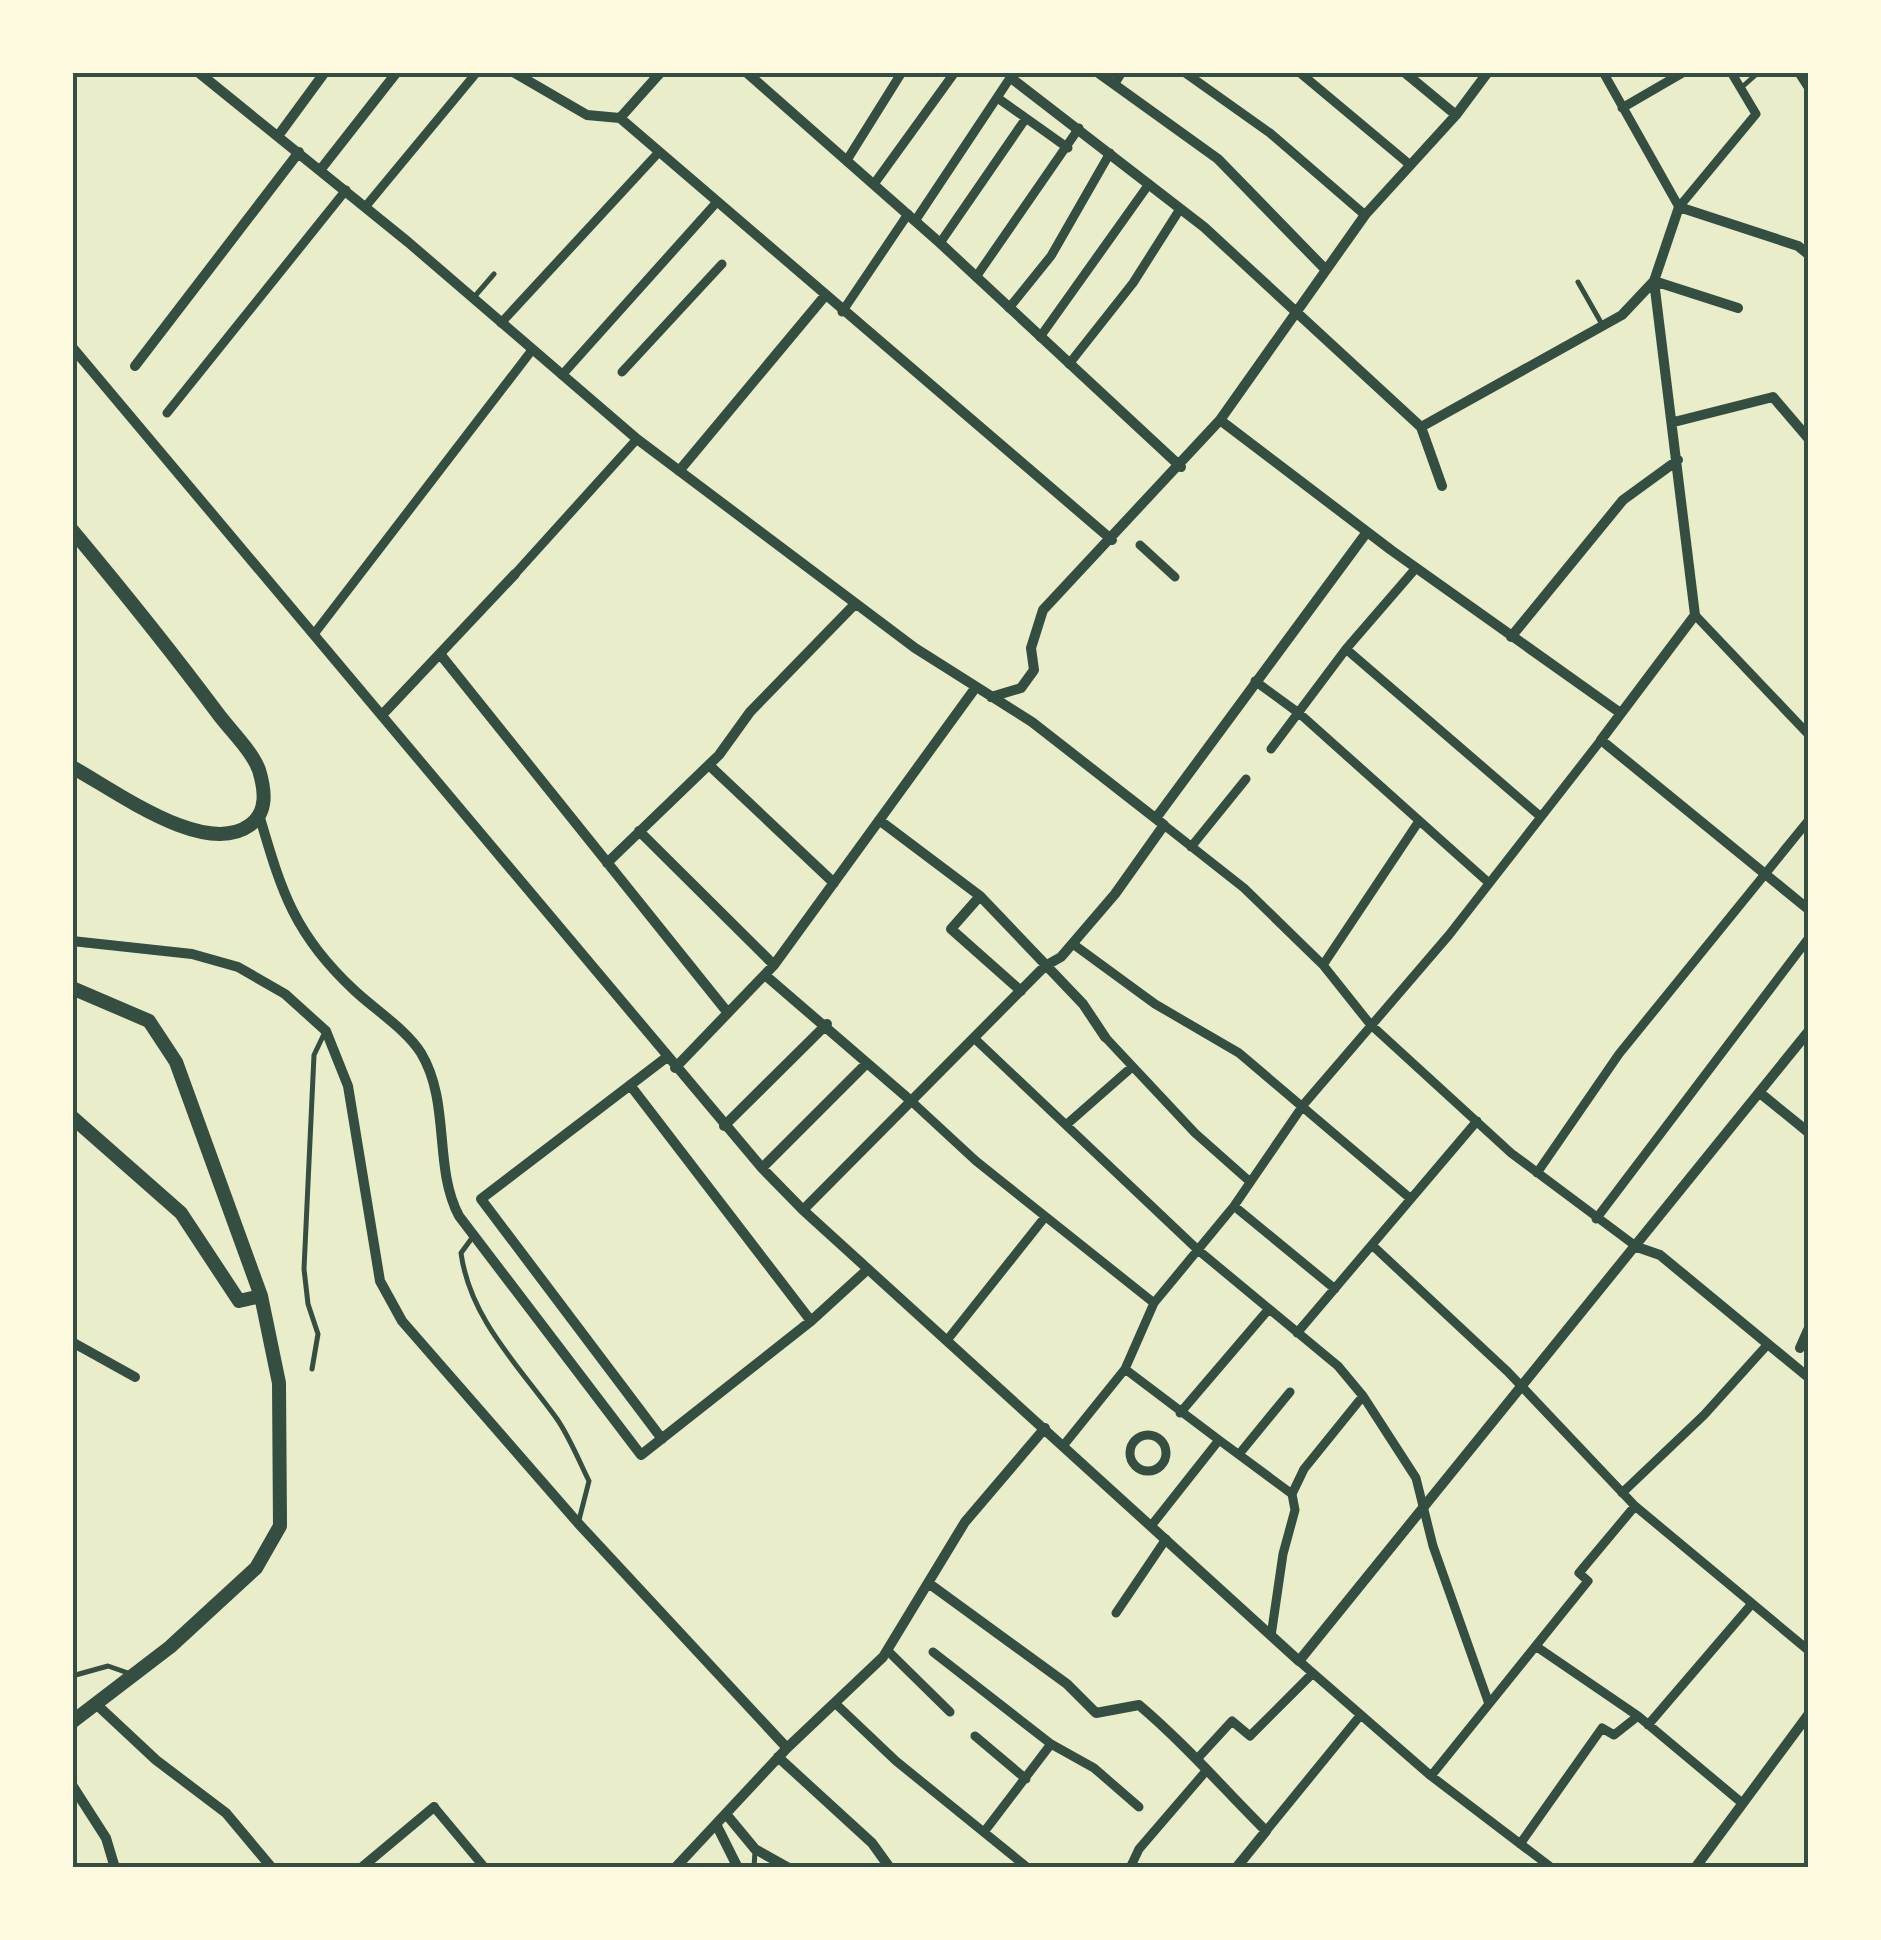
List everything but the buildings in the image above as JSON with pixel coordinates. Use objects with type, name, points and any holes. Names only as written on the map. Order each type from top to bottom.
[{"type":"street","points":[[198,72],[366,206],[562,375],[598,399],[637,439],[678,471],[855,604],[1032,722],[1244,888],[1323,965],[1370,1024],[1477,1121],[1596,1219],[1637,1247],[1660,1255],[1808,1378]]},
{"type":"street","points":[[278,136],[325,72]]},
{"type":"street","points":[[321,169],[397,72]]},
{"type":"street","points":[[366,206],[477,72]]},
{"type":"street","points":[[513,72],[587,115],[620,118],[749,234],[952,399],[1112,540]]},
{"type":"street","points":[[620,118],[661,72]]},
{"type":"street","points":[[746,72],[940,242],[1181,467]]},
{"type":"street","points":[[848,160],[902,72]]},
{"type":"street","points":[[874,184],[955,72]]},
{"type":"street","points":[[1097,72],[1119,78],[1218,159],[1324,269]]},
{"type":"street","points":[[1184,72],[1270,133],[1364,215]]},
{"type":"street","points":[[1298,72],[1408,164]]},
{"type":"street","points":[[1404,72],[1456,115]]},
{"type":"street","points":[[992,697],[1022,688],[1034,670],[1031,648],[1043,610],[1124,531],[1220,420],[1364,215],[1456,115],[1488,72]]},
{"type":"street","points":[[1602,72],[1680,207],[1803,244],[1808,254]]},
{"type":"street","points":[[1622,108],[1684,72]]},
{"type":"street","points":[[1421,427],[1622,315],[1654,280],[1680,207],[1756,114],[1731,72]]},
{"type":"street","points":[[1799,72],[1808,86]]},
{"type":"street","points":[[842,312],[1012,76],[1180,209],[1421,427],[1441,488]]},
{"type":"street","points":[[999,99],[1024,121],[1068,148]]},
{"type":"street","points":[[940,242],[1024,121]]},
{"type":"street","points":[[976,277],[1080,128]]},
{"type":"street","points":[[135,366],[300,152]]},
{"type":"street","points":[[501,323],[658,152]]},
{"type":"street","points":[[1009,308],[1051,256],[1110,154]]},
{"type":"street","points":[[1040,337],[1149,184]]},
{"type":"street","points":[[167,413],[346,190]]},
{"type":"street","points":[[562,375],[717,204]]},
{"type":"street","points":[[1069,364],[1133,283],[1180,209]]},
{"type":"street","points":[[622,372],[722,264]]},
{"type":"street","points":[[1654,280],[1738,308]]},
{"type":"street","points":[[1654,280],[1695,615],[1808,734]]},
{"type":"street","points":[[678,471],[824,297]]},
{"type":"street","points":[[72,348],[762,1168],[1359,1717],[1552,1868]]},
{"type":"street","points":[[314,634],[532,350]]},
{"type":"street","points":[[1674,422],[1773,397],[1808,438]]},
{"type":"street","points":[[1220,420],[1366,532],[1394,547],[1416,568],[1619,712]]},
{"type":"street","points":[[382,714],[559,531],[637,439]]},
{"type":"street","points":[[1511,637],[1622,500],[1678,460]]},
{"type":"street","points":[[72,530],[156,631],[258,768],[264,801],[260,818],[277,878],[301,932],[329,966],[420,1052],[436,1090],[448,1194],[472,1238],[641,1455],[868,1269]]},
{"type":"street","points":[[804,1210],[1016,995],[1073,944],[1255,681],[1366,532]]},
{"type":"street","points":[[1140,546],[1175,577]]},
{"type":"street","points":[[1271,749],[1346,649],[1416,568]]},
{"type":"street","points":[[606,862],[709,766],[750,712],[855,604]]},
{"type":"street","points":[[1063,1446],[1125,1369],[1154,1302],[1234,1206],[1248,1180],[1304,1104],[1489,884],[1695,615]]},
{"type":"street","points":[[1346,649],[1541,817]]},
{"type":"street","points":[[440,654],[728,1013]]},
{"type":"street","points":[[1255,681],[1300,714],[1489,884]]},
{"type":"street","points":[[675,1068],[774,965],[976,687]]},
{"type":"street","points":[[1601,740],[1808,909]]},
{"type":"street","points":[[709,766],[834,883]]},
{"type":"street","points":[[72,767],[178,825],[210,836],[236,835],[260,818]]},
{"type":"street","points":[[1192,847],[1246,780]]},
{"type":"street","points":[[879,820],[980,896],[1084,1004],[1105,1037],[1132,1066],[1248,1180]]},
{"type":"street","points":[[1323,965],[1419,821]]},
{"type":"street","points":[[1537,1173],[1628,1042],[1808,821]]},
{"type":"street","points":[[638,831],[774,965]]},
{"type":"street","points":[[980,896],[951,929],[1016,995]]},
{"type":"street","points":[[1596,1219],[1770,996],[1808,939]]},
{"type":"street","points":[[72,941],[181,952],[238,968],[285,994],[326,1031],[348,1086],[380,1281],[402,1322],[578,1523],[787,1748]]},
{"type":"street","points":[[1073,944],[1155,1004],[1238,1053],[1304,1104],[1411,1199]]},
{"type":"street","points":[[765,975],[827,1024],[1045,1217],[1154,1302]]},
{"type":"street","points":[[72,988],[149,1020],[176,1062],[260,1296],[279,1383],[280,1526],[256,1568],[170,1648],[72,1722]]},
{"type":"street","points":[[724,1126],[827,1024]]},
{"type":"street","points":[[1298,1661],[1524,1389],[1808,1032]]},
{"type":"street","points":[[974,1038],[1198,1250],[1320,1355],[1338,1366],[1362,1396],[1416,1478],[1489,1704]]},
{"type":"street","points":[[662,1438],[481,1199],[667,1057]]},
{"type":"street","points":[[762,1168],[867,1063]]},
{"type":"street","points":[[1066,1125],[1132,1066]]},
{"type":"street","points":[[630,1085],[810,1320]]},
{"type":"street","points":[[1760,1093],[1808,1132]]},
{"type":"street","points":[[72,1118],[181,1212],[239,1302],[260,1296]]},
{"type":"street","points":[[1297,1333],[1477,1121]]},
{"type":"street","points":[[1234,1206],[1335,1289]]},
{"type":"street","points":[[948,1339],[1045,1217]]},
{"type":"street","points":[[1372,1245],[1524,1389],[1622,1493],[1750,1606],[1808,1650]]},
{"type":"street","points":[[1180,1413],[1264,1307]]},
{"type":"street","points":[[1792,1365],[1808,1330]]},
{"type":"street","points":[[72,1342],[135,1378]]},
{"type":"street","points":[[1622,1493],[1704,1415],[1768,1344]]},
{"type":"street","points":[[1125,1369],[1292,1494]]},
{"type":"street","points":[[1240,1453],[1290,1392]]},
{"type":"street","points":[[1272,1636],[1295,1510],[1292,1494],[1304,1469],[1362,1396]]},
{"type":"street","points":[[675,1868],[787,1748],[836,1705],[906,1630],[965,1522],[1045,1428]]},
{"type":"street","points":[[1164,1437],[1166,1453],[1161,1466],[1149,1472],[1136,1468],[1130,1455],[1130,1438],[1164,1437]]},
{"type":"street","points":[[1152,1526],[1219,1440]]},
{"type":"street","points":[[1161,1466],[1170,1475]]},
{"type":"street","points":[[1126,1478],[1136,1468]]},
{"type":"street","points":[[1431,1776],[1588,1582],[1578,1573],[1636,1506]]},
{"type":"street","points":[[1116,1613],[1166,1539]]},
{"type":"street","points":[[931,1585],[1066,1684],[1096,1713],[1139,1704],[1198,1758],[1266,1832]]},
{"type":"street","points":[[1648,1725],[1750,1606]]},
{"type":"street","points":[[1537,1647],[1638,1716],[1742,1803]]},
{"type":"street","points":[[888,1650],[950,1712]]},
{"type":"street","points":[[933,1652],[1051,1744],[1094,1768],[1139,1807]]},
{"type":"street","points":[[1198,1758],[1232,1721],[1250,1736],[1311,1673]]},
{"type":"street","points":[[94,1703],[156,1760],[226,1813],[272,1868]]},
{"type":"street","points":[[836,1705],[1028,1868]]},
{"type":"street","points":[[1520,1844],[1602,1728],[1614,1735],[1638,1716]]},
{"type":"street","points":[[1694,1868],[1808,1716]]},
{"type":"street","points":[[1236,1868],[1359,1717]]},
{"type":"street","points":[[975,1736],[1026,1779]]},
{"type":"street","points":[[984,1832],[1051,1744]]},
{"type":"street","points":[[778,1758],[872,1843],[890,1868]]},
{"type":"street","points":[[1130,1868],[1158,1824],[1206,1771]]},
{"type":"street","points":[[72,1785],[106,1838],[114,1868]]},
{"type":"street","points":[[361,1868],[434,1807],[485,1868]]},
{"type":"street","points":[[726,1814],[755,1849],[789,1868]]},
{"type":"street","points":[[716,1824],[738,1868]]},
{"type":"lane","points":[[1741,88],[1759,72]]},
{"type":"lane","points":[[473,298],[494,274]]},
{"type":"lane","points":[[1578,282],[1602,326]]},
{"type":"lane","points":[[312,1369],[318,1334],[308,1304],[304,1270],[314,1055],[326,1031]]},
{"type":"lane","points":[[472,1238],[461,1253],[466,1288],[483,1319],[560,1424],[589,1481],[578,1523]]},
{"type":"lane","points":[[72,1676],[108,1666],[130,1675]]},
{"type":"lane","points":[[754,1868],[755,1849]]}]
